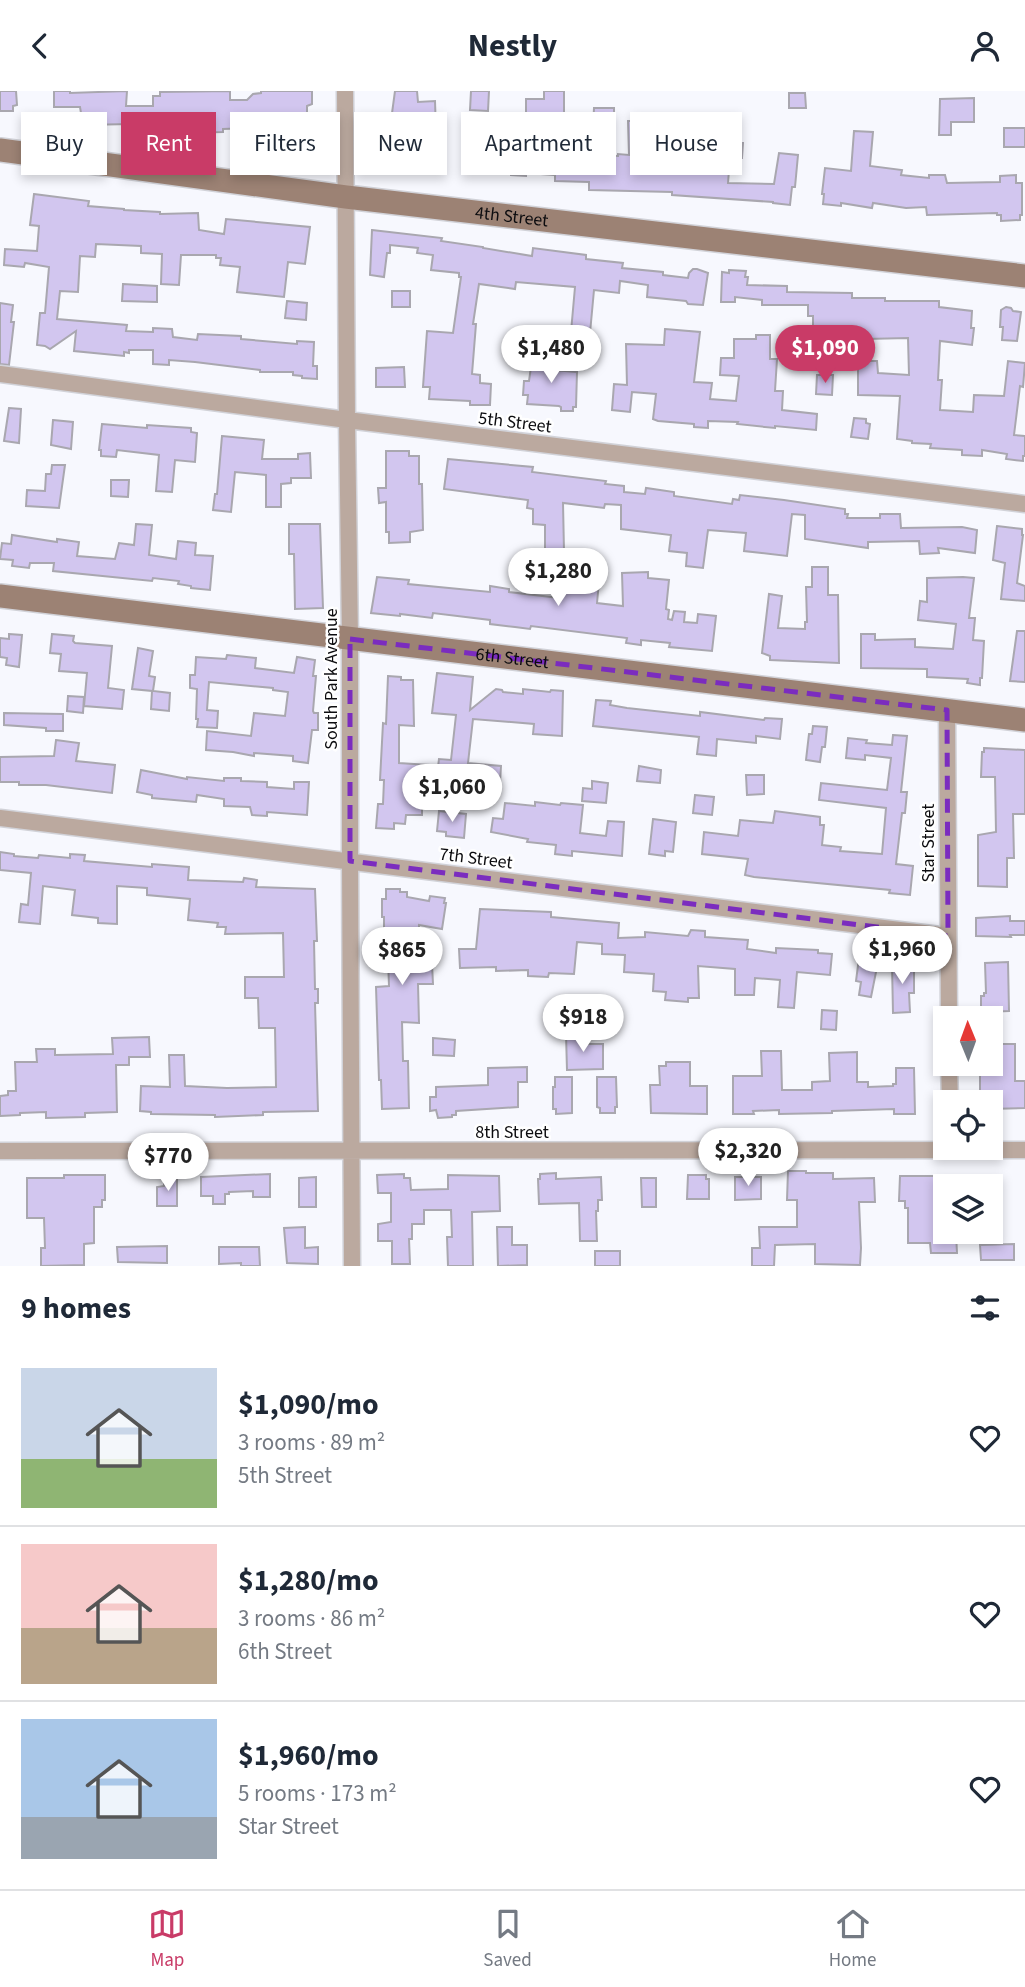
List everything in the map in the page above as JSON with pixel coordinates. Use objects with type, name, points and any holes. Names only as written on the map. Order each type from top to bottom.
[{"type":"main road","name":"4th Street","points":[[0,150],[346,197],[1025,276]]},
{"type":"main road","name":"6th Street","points":[[0,596],[1025,720]]},
{"type":"street","name":"South Park Avenue","points":[[345,91],[351,639],[352,1266]]},
{"type":"street","name":"5th Street","points":[[0,374],[347,421],[1025,504]]},
{"type":"street","name":"Star Street","points":[[947,710],[949,1006]]},
{"type":"street","name":"7th Street","points":[[0,818],[948,936]]},
{"type":"street","name":"8th Street","points":[[0,1151],[933,1149]]},
{"type":"street","name":"8th Street","points":[[1003,1150],[1025,1150]]},
{"type":"highlighted area","points":[[350,639],[947,710],[948,936],[350,861]]},
{"type":"building","points":[[0,91],[16,91],[17,105],[13,106],[13,111],[0,111]]},
{"type":"building","points":[[54,91],[127,91],[126,106],[153,106],[153,96],[160,96],[160,92],[230,91],[230,100],[247,100],[261,91],[312,91],[312,104],[307,106],[307,112],[230,112],[230,129],[223,129],[223,132],[216,132],[216,112],[121,112],[121,124],[107,124],[107,112],[81,112],[80,107],[54,107]]},
{"type":"building","points":[[395,91],[417,91],[418,102],[435,101],[435,112],[392,112]]},
{"type":"building","points":[[471,91],[489,91],[488,111],[470,110]]},
{"type":"building","points":[[544,91],[564,91],[564,112],[526,112],[526,99],[544,99]]},
{"type":"building","points":[[789,93],[805,93],[806,108],[789,108]]},
{"type":"building","points":[[974,98],[974,122],[951,122],[951,135],[939,135],[940,99]]},
{"type":"building","points":[[594,108],[614,108],[614,112],[594,112]]},
{"type":"building","points":[[630,121],[630,175],[729,175],[728,183],[774,184],[779,153],[798,155],[795,187],[792,187],[790,205],[672,195],[672,192],[589,190],[589,182],[555,181],[555,175],[616,175],[616,156],[629,155]]},
{"type":"building","points":[[1004,128],[1025,128],[1025,147],[1004,147]]},
{"type":"building","points":[[854,131],[873,132],[870,166],[902,170],[901,175],[929,178],[929,175],[945,175],[947,183],[1000,182],[1000,176],[1016,175],[1016,183],[1022,183],[1020,220],[1001,221],[1001,215],[997,213],[927,215],[926,207],[906,208],[873,203],[872,208],[841,203],[841,206],[823,204],[825,168],[851,171]]},
{"type":"building","points":[[34,194],[89,201],[88,206],[160,214],[198,213],[199,230],[224,234],[226,219],[310,227],[305,264],[288,262],[284,297],[237,292],[240,267],[220,265],[221,258],[216,258],[216,255],[181,255],[179,285],[161,284],[162,254],[141,253],[141,246],[96,244],[95,257],[80,256],[78,292],[60,291],[57,319],[127,325],[126,331],[153,332],[153,328],[172,329],[173,337],[197,340],[198,334],[241,336],[241,339],[297,344],[297,341],[314,342],[313,366],[317,366],[317,379],[302,378],[293,375],[293,372],[260,372],[195,362],[169,360],[169,365],[153,364],[153,350],[129,350],[129,353],[124,352],[124,356],[74,351],[76,331],[50,349],[37,345],[40,313],[45,313],[49,267],[25,263],[24,267],[4,265],[5,249],[37,251],[39,226],[30,225]]},
{"type":"building","points":[[372,230],[442,238],[441,241],[532,256],[533,248],[586,255],[586,259],[623,263],[622,268],[663,272],[663,275],[688,278],[693,269],[697,269],[708,273],[703,305],[647,297],[648,285],[620,281],[619,293],[594,290],[590,333],[571,332],[575,287],[516,282],[515,289],[479,284],[473,324],[476,324],[472,374],[480,375],[480,383],[491,384],[490,405],[429,399],[430,387],[423,387],[427,331],[453,333],[461,277],[459,273],[431,270],[433,255],[417,253],[418,248],[390,245],[384,277],[370,275]]},
{"type":"building","points":[[729,270],[746,271],[747,285],[787,286],[787,292],[852,293],[852,298],[885,298],[885,301],[939,301],[939,307],[972,311],[972,345],[940,341],[940,410],[973,412],[974,395],[1004,396],[1008,361],[1025,363],[1014,435],[1025,436],[1023,461],[1006,459],[1007,454],[982,450],[982,456],[962,455],[962,450],[930,448],[931,444],[897,439],[900,396],[858,395],[858,361],[877,361],[878,373],[909,375],[908,338],[866,339],[866,336],[848,336],[848,327],[813,328],[813,316],[808,316],[808,305],[762,305],[762,300],[735,297],[735,302],[721,302],[722,272],[729,273]]},
{"type":"building","points":[[123,284],[157,286],[157,302],[122,301]]},
{"type":"building","points":[[392,291],[410,291],[410,307],[392,307]]},
{"type":"building","points":[[287,301],[307,303],[306,320],[285,318]]},
{"type":"building","points":[[0,303],[13,305],[11,322],[14,322],[9,365],[0,364]]},
{"type":"building","points":[[1006,307],[1021,312],[1017,341],[1002,340],[1001,310]]},
{"type":"building","points":[[665,329],[700,332],[694,382],[712,383],[710,399],[736,401],[739,376],[720,375],[721,358],[734,358],[734,339],[756,339],[756,335],[770,335],[770,359],[777,359],[775,391],[783,391],[782,410],[817,414],[816,430],[708,421],[708,428],[658,421],[653,419],[656,394],[632,392],[630,412],[612,410],[614,384],[627,385],[626,344],[664,345]]},
{"type":"building","points":[[542,350],[556,351],[554,370],[577,372],[576,407],[573,407],[573,411],[561,411],[559,406],[527,404],[528,395],[523,395],[524,381],[529,381],[531,367],[541,368]]},
{"type":"building","points":[[404,367],[405,387],[376,387],[376,368]]},
{"type":"building","points":[[817,375],[833,375],[832,395],[816,394]]},
{"type":"building","points":[[9,408],[21,409],[19,443],[4,441]]},
{"type":"building","points":[[854,418],[866,419],[866,423],[870,424],[868,439],[851,437]]},
{"type":"building","points":[[53,420],[73,422],[71,449],[51,445]]},
{"type":"building","points":[[102,424],[191,428],[191,432],[197,433],[195,462],[175,460],[172,492],[156,491],[159,455],[117,450],[116,457],[101,456],[99,450]]},
{"type":"building","points":[[222,436],[264,440],[262,459],[298,459],[298,454],[310,453],[311,478],[291,478],[291,483],[281,484],[281,507],[266,507],[266,475],[235,472],[231,512],[213,510]]},
{"type":"building","points":[[386,451],[409,451],[409,456],[419,456],[423,530],[410,532],[410,542],[389,543],[389,532],[386,532],[386,502],[379,503],[378,488],[386,488]]},
{"type":"building","points":[[448,459],[533,467],[532,472],[606,481],[605,484],[624,486],[624,492],[645,494],[646,488],[674,492],[674,496],[732,504],[733,499],[739,500],[740,495],[784,500],[845,509],[847,518],[880,518],[880,514],[900,514],[901,528],[962,527],[977,530],[975,553],[938,548],[939,553],[920,554],[919,541],[868,542],[868,548],[805,539],[805,515],[792,514],[787,556],[744,551],[746,533],[708,530],[703,568],[686,566],[687,553],[669,551],[671,535],[621,529],[621,505],[605,504],[604,508],[563,503],[564,551],[545,551],[545,525],[533,524],[533,509],[527,508],[528,500],[444,489]]},
{"type":"building","points":[[52,465],[65,465],[59,508],[26,506],[27,490],[45,491],[46,474],[51,474]]},
{"type":"building","points":[[111,480],[129,480],[128,497],[111,496]]},
{"type":"building","points":[[136,524],[152,525],[149,555],[176,559],[178,541],[196,543],[195,555],[213,556],[210,590],[191,588],[178,584],[179,581],[153,578],[152,581],[53,571],[54,563],[30,563],[29,568],[12,566],[13,560],[0,559],[2,543],[11,544],[12,535],[57,542],[57,539],[79,542],[77,556],[115,559],[119,543],[134,545]]},
{"type":"building","points":[[289,524],[320,524],[323,608],[295,609],[294,554],[289,554]]},
{"type":"building","points":[[997,526],[1022,529],[1017,583],[1025,586],[1025,601],[1001,599],[1005,563],[993,560]]},
{"type":"building","points":[[812,567],[828,567],[828,595],[838,595],[839,663],[770,660],[770,656],[762,653],[769,594],[782,596],[778,628],[805,629],[806,587],[812,587]]},
{"type":"building","points":[[575,569],[600,571],[597,603],[623,606],[622,573],[648,572],[648,578],[669,580],[666,609],[669,610],[668,619],[672,620],[674,611],[685,612],[684,622],[697,623],[698,614],[716,616],[712,651],[669,647],[670,643],[641,640],[641,645],[626,643],[627,638],[531,626],[530,629],[490,624],[490,620],[433,613],[432,618],[371,613],[377,577],[409,580],[408,584],[490,592],[490,586],[509,589],[509,592],[560,598],[555,574]]},
{"type":"building","points":[[927,578],[974,578],[969,618],[975,618],[973,640],[984,641],[980,685],[967,683],[968,679],[927,677],[927,669],[861,668],[861,634],[875,634],[875,640],[915,639],[915,647],[953,649],[956,624],[918,620],[920,601],[927,602]]},
{"type":"building","points":[[1017,631],[1025,631],[1025,682],[1010,681]]},
{"type":"building","points":[[9,634],[22,635],[19,667],[6,665],[7,658],[0,657],[0,638],[9,639]]},
{"type":"building","points":[[52,634],[74,636],[75,643],[112,646],[108,688],[124,690],[122,709],[84,706],[87,673],[59,671],[61,654],[50,653]]},
{"type":"building","points":[[138,648],[153,651],[149,676],[155,677],[153,691],[170,693],[169,711],[151,709],[152,691],[132,689]]},
{"type":"building","points":[[227,655],[256,658],[255,668],[294,673],[297,657],[315,660],[313,711],[318,713],[318,730],[312,730],[308,763],[293,761],[293,756],[254,753],[254,756],[206,750],[207,731],[251,736],[254,713],[285,716],[288,692],[209,682],[207,710],[218,711],[217,728],[197,727],[197,689],[190,688],[190,675],[195,675],[196,657],[226,659]]},
{"type":"building","points":[[437,673],[473,677],[470,710],[496,689],[523,694],[523,689],[563,691],[562,736],[533,734],[534,724],[473,719],[468,763],[501,766],[500,783],[437,775],[439,759],[451,760],[456,715],[432,713]]},
{"type":"building","points":[[388,676],[413,680],[414,726],[399,725],[399,763],[429,765],[427,783],[422,783],[422,815],[406,815],[405,824],[394,823],[394,829],[376,828],[378,804],[383,804],[384,780],[380,780]]},
{"type":"building","points":[[68,696],[84,697],[83,713],[67,711]]},
{"type":"building","points":[[596,700],[611,701],[610,705],[627,708],[700,716],[700,712],[764,720],[782,719],[780,739],[756,736],[756,743],[717,739],[716,756],[697,754],[699,737],[593,726]]},
{"type":"building","points":[[4,713],[63,714],[63,731],[4,725]]},
{"type":"building","points":[[813,726],[827,727],[820,762],[806,760],[809,734],[812,734]]},
{"type":"building","points":[[893,735],[907,736],[901,792],[907,792],[896,864],[913,866],[910,895],[889,893],[890,890],[754,877],[745,875],[748,859],[702,854],[704,832],[738,836],[740,820],[773,823],[775,811],[820,817],[820,825],[824,825],[822,845],[841,847],[840,851],[882,854],[886,808],[819,800],[821,783],[887,790],[891,758],[865,755],[865,760],[846,758],[848,738],[867,740],[866,743],[892,745]]},
{"type":"building","points":[[56,740],[79,743],[76,761],[115,765],[112,793],[0,782],[0,757],[54,756]]},
{"type":"building","points":[[984,748],[1025,750],[1025,814],[1013,814],[1014,858],[1007,858],[1007,887],[978,886],[978,835],[996,832],[995,777],[981,777]]},
{"type":"building","points":[[639,766],[661,770],[660,783],[637,781]]},
{"type":"building","points":[[141,770],[187,779],[224,781],[224,778],[241,778],[241,781],[267,782],[267,787],[294,789],[294,782],[309,782],[307,815],[267,812],[267,816],[252,815],[250,807],[224,806],[224,799],[197,795],[196,802],[152,798],[152,795],[137,792]]},
{"type":"building","points":[[746,775],[764,775],[764,794],[747,795]]},
{"type":"building","points":[[592,781],[608,783],[606,803],[582,801],[583,788],[592,789]]},
{"type":"building","points":[[695,795],[714,797],[712,815],[693,813]]},
{"type":"building","points":[[535,802],[583,805],[580,833],[606,836],[608,821],[624,822],[622,856],[572,851],[572,856],[555,854],[556,845],[527,842],[528,839],[491,832],[493,818],[503,819],[505,803],[535,806]]},
{"type":"building","points":[[439,811],[466,814],[464,838],[446,836],[446,832],[437,831]]},
{"type":"building","points":[[653,819],[676,822],[673,852],[665,851],[665,856],[649,854]]},
{"type":"building","points":[[0,852],[38,858],[39,855],[70,858],[70,854],[85,855],[84,861],[152,867],[152,864],[189,867],[188,880],[243,882],[244,878],[257,880],[256,887],[315,889],[318,1111],[263,1112],[263,1115],[215,1117],[151,1114],[140,1111],[141,1086],[170,1087],[169,1055],[184,1055],[185,1086],[276,1087],[275,1028],[259,1028],[258,998],[245,998],[245,977],[284,977],[283,933],[225,934],[226,927],[217,927],[218,923],[188,920],[190,899],[147,895],[147,888],[117,886],[117,924],[98,923],[98,918],[72,915],[75,890],[43,886],[40,924],[19,922],[21,904],[28,905],[31,873],[0,870]]},
{"type":"building","points":[[386,889],[400,889],[400,892],[407,892],[407,897],[429,901],[430,896],[445,898],[446,903],[442,929],[419,925],[418,964],[432,964],[433,984],[418,984],[419,1023],[402,1022],[403,1061],[408,1061],[409,1108],[382,1109],[376,987],[389,986],[388,959],[384,958],[382,917],[382,899],[386,899]]},
{"type":"building","points":[[480,909],[551,912],[551,917],[619,923],[618,938],[645,937],[645,932],[688,936],[691,930],[705,931],[705,937],[748,940],[747,949],[776,953],[776,948],[818,950],[818,953],[832,954],[830,975],[797,972],[794,1008],[778,1007],[780,980],[755,978],[754,995],[735,995],[735,969],[698,966],[699,998],[688,998],[688,1002],[665,1000],[666,992],[653,991],[654,974],[624,972],[625,955],[602,954],[602,944],[577,942],[574,974],[528,976],[528,970],[460,968],[459,949],[476,949]]},
{"type":"building","points":[[1010,916],[1010,921],[1025,921],[1025,935],[976,936],[976,918]]},
{"type":"building","points":[[860,950],[880,952],[871,997],[859,995],[861,982],[856,981]]},
{"type":"building","points":[[1008,962],[1009,1011],[1003,1011],[1003,1006],[981,1006],[981,996],[986,993],[985,963]]},
{"type":"building","points":[[914,963],[914,993],[909,993],[910,1012],[893,1013],[892,964]]},
{"type":"building","points":[[822,1010],[837,1011],[836,1030],[821,1029]]},
{"type":"building","points":[[566,1034],[586,1034],[586,1044],[603,1044],[603,1069],[567,1070]]},
{"type":"building","points":[[149,1037],[150,1057],[129,1057],[129,1065],[116,1065],[117,1112],[85,1113],[85,1117],[46,1118],[46,1112],[0,1116],[0,1096],[8,1095],[8,1091],[16,1091],[15,1062],[37,1062],[36,1049],[55,1049],[55,1055],[113,1054],[112,1038]]},
{"type":"building","points":[[433,1038],[455,1040],[454,1056],[433,1055]]},
{"type":"building","points":[[1003,1044],[1015,1044],[1015,1081],[1025,1081],[1025,1108],[1003,1109],[1003,1090],[980,1090],[980,1076],[1003,1076]]},
{"type":"building","points":[[761,1051],[781,1051],[782,1090],[812,1090],[812,1082],[830,1081],[829,1053],[857,1052],[857,1082],[868,1082],[868,1087],[893,1086],[896,1084],[896,1068],[914,1068],[915,1114],[894,1114],[894,1109],[779,1114],[779,1110],[733,1114],[733,1076],[762,1076]]},
{"type":"building","points":[[666,1062],[690,1062],[690,1086],[707,1086],[707,1114],[651,1113],[650,1085],[660,1085],[659,1066],[666,1066]]},
{"type":"building","points":[[527,1067],[527,1082],[518,1082],[518,1107],[456,1111],[456,1115],[452,1117],[438,1118],[436,1110],[430,1111],[430,1097],[436,1097],[436,1087],[488,1085],[488,1068]]},
{"type":"building","points":[[555,1077],[572,1077],[572,1113],[556,1114],[556,1109],[553,1109]]},
{"type":"building","points":[[597,1077],[616,1077],[615,1113],[600,1113],[600,1108],[597,1107]]},
{"type":"building","points":[[788,1171],[833,1173],[833,1179],[874,1178],[875,1202],[859,1202],[860,1265],[815,1264],[815,1244],[775,1245],[774,1266],[752,1266],[752,1248],[760,1248],[759,1227],[797,1227],[797,1200],[787,1200]]},
{"type":"building","points":[[556,1173],[556,1179],[601,1177],[602,1200],[598,1200],[596,1211],[597,1241],[580,1241],[579,1203],[539,1204],[540,1174]]},
{"type":"building","points":[[270,1174],[270,1197],[253,1197],[253,1191],[229,1192],[225,1194],[225,1204],[213,1204],[213,1196],[201,1196],[201,1177]]},
{"type":"building","points":[[404,1174],[404,1178],[410,1178],[411,1190],[448,1189],[448,1175],[499,1176],[500,1211],[472,1212],[473,1266],[448,1266],[447,1237],[452,1237],[451,1210],[424,1210],[424,1224],[412,1224],[412,1239],[409,1239],[410,1264],[392,1264],[392,1241],[378,1241],[378,1224],[391,1222],[391,1193],[378,1193],[377,1175]]},
{"type":"building","points":[[64,1175],[105,1175],[105,1200],[102,1200],[102,1207],[94,1207],[94,1243],[84,1244],[84,1265],[41,1266],[41,1248],[45,1248],[44,1218],[27,1218],[27,1178],[64,1178]]},
{"type":"building","points":[[688,1175],[706,1175],[706,1179],[709,1179],[709,1199],[687,1199]]},
{"type":"building","points":[[900,1176],[933,1176],[933,1244],[957,1244],[957,1253],[931,1253],[930,1243],[908,1243],[908,1208],[905,1208],[905,1201],[899,1201]]},
{"type":"building","points":[[316,1177],[316,1207],[299,1207],[299,1178]]},
{"type":"building","points":[[735,1177],[761,1177],[761,1199],[735,1200]]},
{"type":"building","points":[[164,1178],[177,1178],[177,1206],[157,1206],[157,1187],[164,1186]]},
{"type":"building","points":[[641,1178],[656,1178],[656,1207],[642,1207]]},
{"type":"building","points":[[305,1227],[305,1248],[318,1247],[318,1264],[287,1263],[284,1228]]},
{"type":"building","points":[[497,1227],[512,1227],[512,1245],[527,1245],[527,1265],[498,1266]]},
{"type":"building","points":[[1014,1244],[1014,1260],[981,1260],[980,1245]]},
{"type":"building","points":[[167,1246],[167,1263],[118,1262],[117,1247]]},
{"type":"building","points":[[219,1247],[259,1247],[260,1266],[219,1264]]},
{"type":"building","points":[[595,1251],[620,1251],[620,1266],[595,1266]]}]
